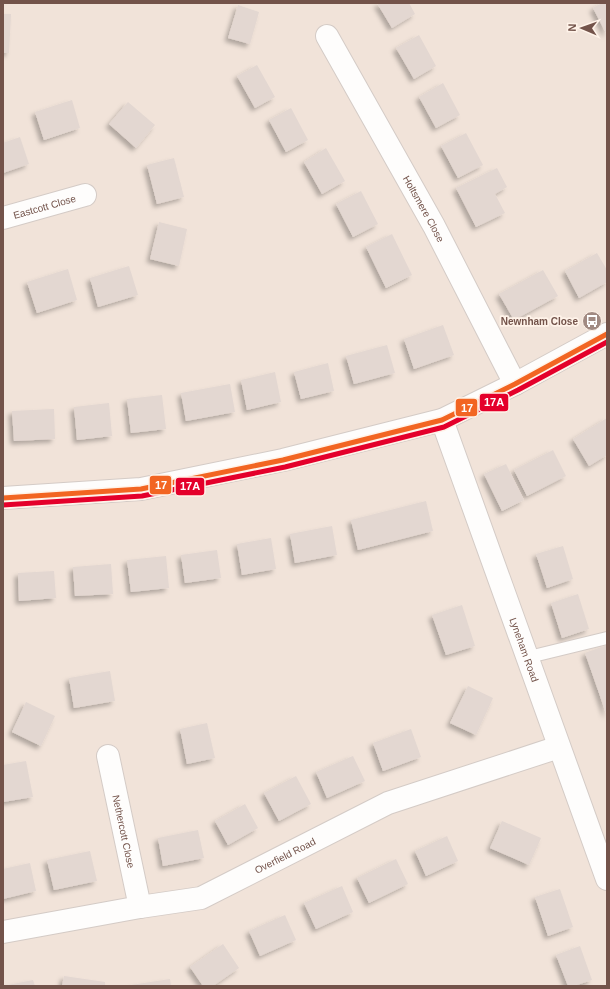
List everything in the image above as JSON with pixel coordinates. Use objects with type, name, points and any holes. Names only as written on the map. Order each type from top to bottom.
[{"type":"street","name":"Holtsmere Close","points":[[327,36],[434,226],[516,384]]},
{"type":"street","name":"Eastcott Close","points":[[3,218],[85,195]]},
{"type":"street","points":[[3,498],[141,489],[283,460],[442,420],[516,384],[607,334]]},
{"type":"street","name":"Lyneham Road","points":[[442,420],[529,657],[559,747],[607,879]]},
{"type":"street","name":"Overfield Road","points":[[3,932],[140,907],[201,898],[388,803],[559,747]]},
{"type":"street","name":"Nethercott Close","points":[[108,756],[140,907]]},
{"type":"lane","points":[[529,657],[607,638]]},
{"type":"shaded area","points":[[3,3],[607,3],[607,986],[3,986]]},
{"type":"building","points":[[377,3],[409,3],[415,14],[392,28]]},
{"type":"building","points":[[602,3],[607,3],[607,35],[593,8]]},
{"type":"building","points":[[238,5],[259,12],[250,44],[228,38]]},
{"type":"building","points":[[3,14],[11,14],[9,53],[3,53]]},
{"type":"building","points":[[419,35],[436,66],[414,79],[396,48]]},
{"type":"building","points":[[257,65],[275,97],[255,108],[237,76]]},
{"type":"building","points":[[443,83],[460,115],[436,128],[419,97]]},
{"type":"building","points":[[72,100],[80,128],[44,140],[35,112]]},
{"type":"building","points":[[128,102],[155,125],[136,148],[109,124]]},
{"type":"building","points":[[291,108],[308,140],[286,152],[269,120]]},
{"type":"building","points":[[466,133],[483,165],[458,178],[441,146]]},
{"type":"building","points":[[20,137],[29,164],[3,173],[3,143]]},
{"type":"building","points":[[326,148],[345,181],[322,194],[304,162]]},
{"type":"building","points":[[174,158],[184,197],[157,204],[147,165]]},
{"type":"building","points":[[497,168],[507,187],[495,194],[505,213],[476,227],[456,188]]},
{"type":"building","points":[[361,191],[378,224],[353,237],[336,204]]},
{"type":"building","points":[[159,222],[187,229],[179,266],[150,259]]},
{"type":"building","points":[[392,234],[412,275],[386,288],[366,247]]},
{"type":"building","points":[[597,253],[607,270],[607,282],[579,298],[565,271]]},
{"type":"building","points":[[129,266],[138,295],[98,307],[90,278]]},
{"type":"building","points":[[68,269],[77,300],[37,313],[27,282]]},
{"type":"building","points":[[543,270],[558,296],[514,320],[499,294]]},
{"type":"building","points":[[443,325],[454,355],[414,369],[404,339]]},
{"type":"building","points":[[387,345],[395,373],[354,384],[346,356]]},
{"type":"building","points":[[328,363],[334,391],[301,399],[294,372]]},
{"type":"building","points":[[275,372],[281,402],[247,410],[241,380]]},
{"type":"building","points":[[230,384],[235,412],[186,421],[181,393]]},
{"type":"building","points":[[162,395],[166,429],[131,433],[127,399]]},
{"type":"building","points":[[109,403],[112,436],[77,440],[74,407]]},
{"type":"building","points":[[54,409],[55,439],[14,441],[12,411]]},
{"type":"building","points":[[607,418],[607,455],[589,466],[573,439]]},
{"type":"building","points":[[553,450],[566,476],[527,496],[514,470]]},
{"type":"building","points":[[506,464],[524,500],[502,511],[484,474]]},
{"type":"building","points":[[426,501],[433,531],[358,550],[351,520]]},
{"type":"building","points":[[332,526],[337,555],[295,563],[290,534]]},
{"type":"building","points":[[271,538],[276,569],[242,575],[237,544]]},
{"type":"building","points":[[563,546],[573,579],[547,588],[536,554]]},
{"type":"building","points":[[217,550],[221,578],[185,583],[181,555]]},
{"type":"building","points":[[166,556],[169,588],[131,592],[127,560]]},
{"type":"building","points":[[111,564],[113,594],[75,596],[73,567]]},
{"type":"building","points":[[54,571],[56,598],[19,601],[18,573]]},
{"type":"building","points":[[578,594],[589,629],[562,638],[551,603]]},
{"type":"building","points":[[462,605],[475,646],[446,655],[432,615]]},
{"type":"building","points":[[607,645],[607,716],[585,653]]},
{"type":"building","points":[[110,671],[115,701],[74,708],[69,678]]},
{"type":"building","points":[[468,686],[493,698],[476,735],[450,723]]},
{"type":"building","points":[[26,702],[55,716],[41,746],[12,732]]},
{"type":"building","points":[[207,723],[215,758],[187,764],[180,729]]},
{"type":"building","points":[[411,729],[421,757],[383,771],[373,743]]},
{"type":"building","points":[[353,756],[365,781],[327,798],[316,772]]},
{"type":"building","points":[[26,761],[33,797],[3,802],[3,765]]},
{"type":"building","points":[[296,776],[311,804],[279,821],[264,793]]},
{"type":"building","points":[[245,804],[258,828],[228,845],[215,821]]},
{"type":"building","points":[[502,821],[541,838],[529,865],[490,848]]},
{"type":"building","points":[[198,830],[204,858],[163,866],[158,838]]},
{"type":"building","points":[[447,836],[458,861],[426,876],[415,851]]},
{"type":"building","points":[[90,851],[97,881],[54,890],[47,860]]},
{"type":"building","points":[[396,859],[408,884],[369,903],[357,878]]},
{"type":"building","points":[[30,863],[36,891],[3,899],[3,869]]},
{"type":"building","points":[[342,886],[353,912],[316,929],[304,903]]},
{"type":"building","points":[[560,889],[573,927],[548,936],[535,897]]},
{"type":"building","points":[[285,915],[296,940],[260,956],[249,931]]},
{"type":"building","points":[[223,944],[239,968],[213,986],[203,986],[190,967]]},
{"type":"building","points":[[580,946],[592,980],[574,986],[568,986],[556,955]]},
{"type":"building","points":[[64,976],[105,982],[105,986],[62,986]]},
{"type":"building","points":[[170,979],[171,986],[131,986],[131,985]]},
{"type":"building","points":[[33,980],[35,986],[8,986],[8,985]]},
{"type":"transit line","name":"17","points":[[3,498],[141,489],[283,460],[442,420],[515,384],[607,334]]},
{"type":"transit line","name":"17A","points":[[3,505],[142,496],[285,467],[444,427],[518,390],[607,342]]},
{"type":"place","name":"Newnham Close","points":[[592,321]]}]
